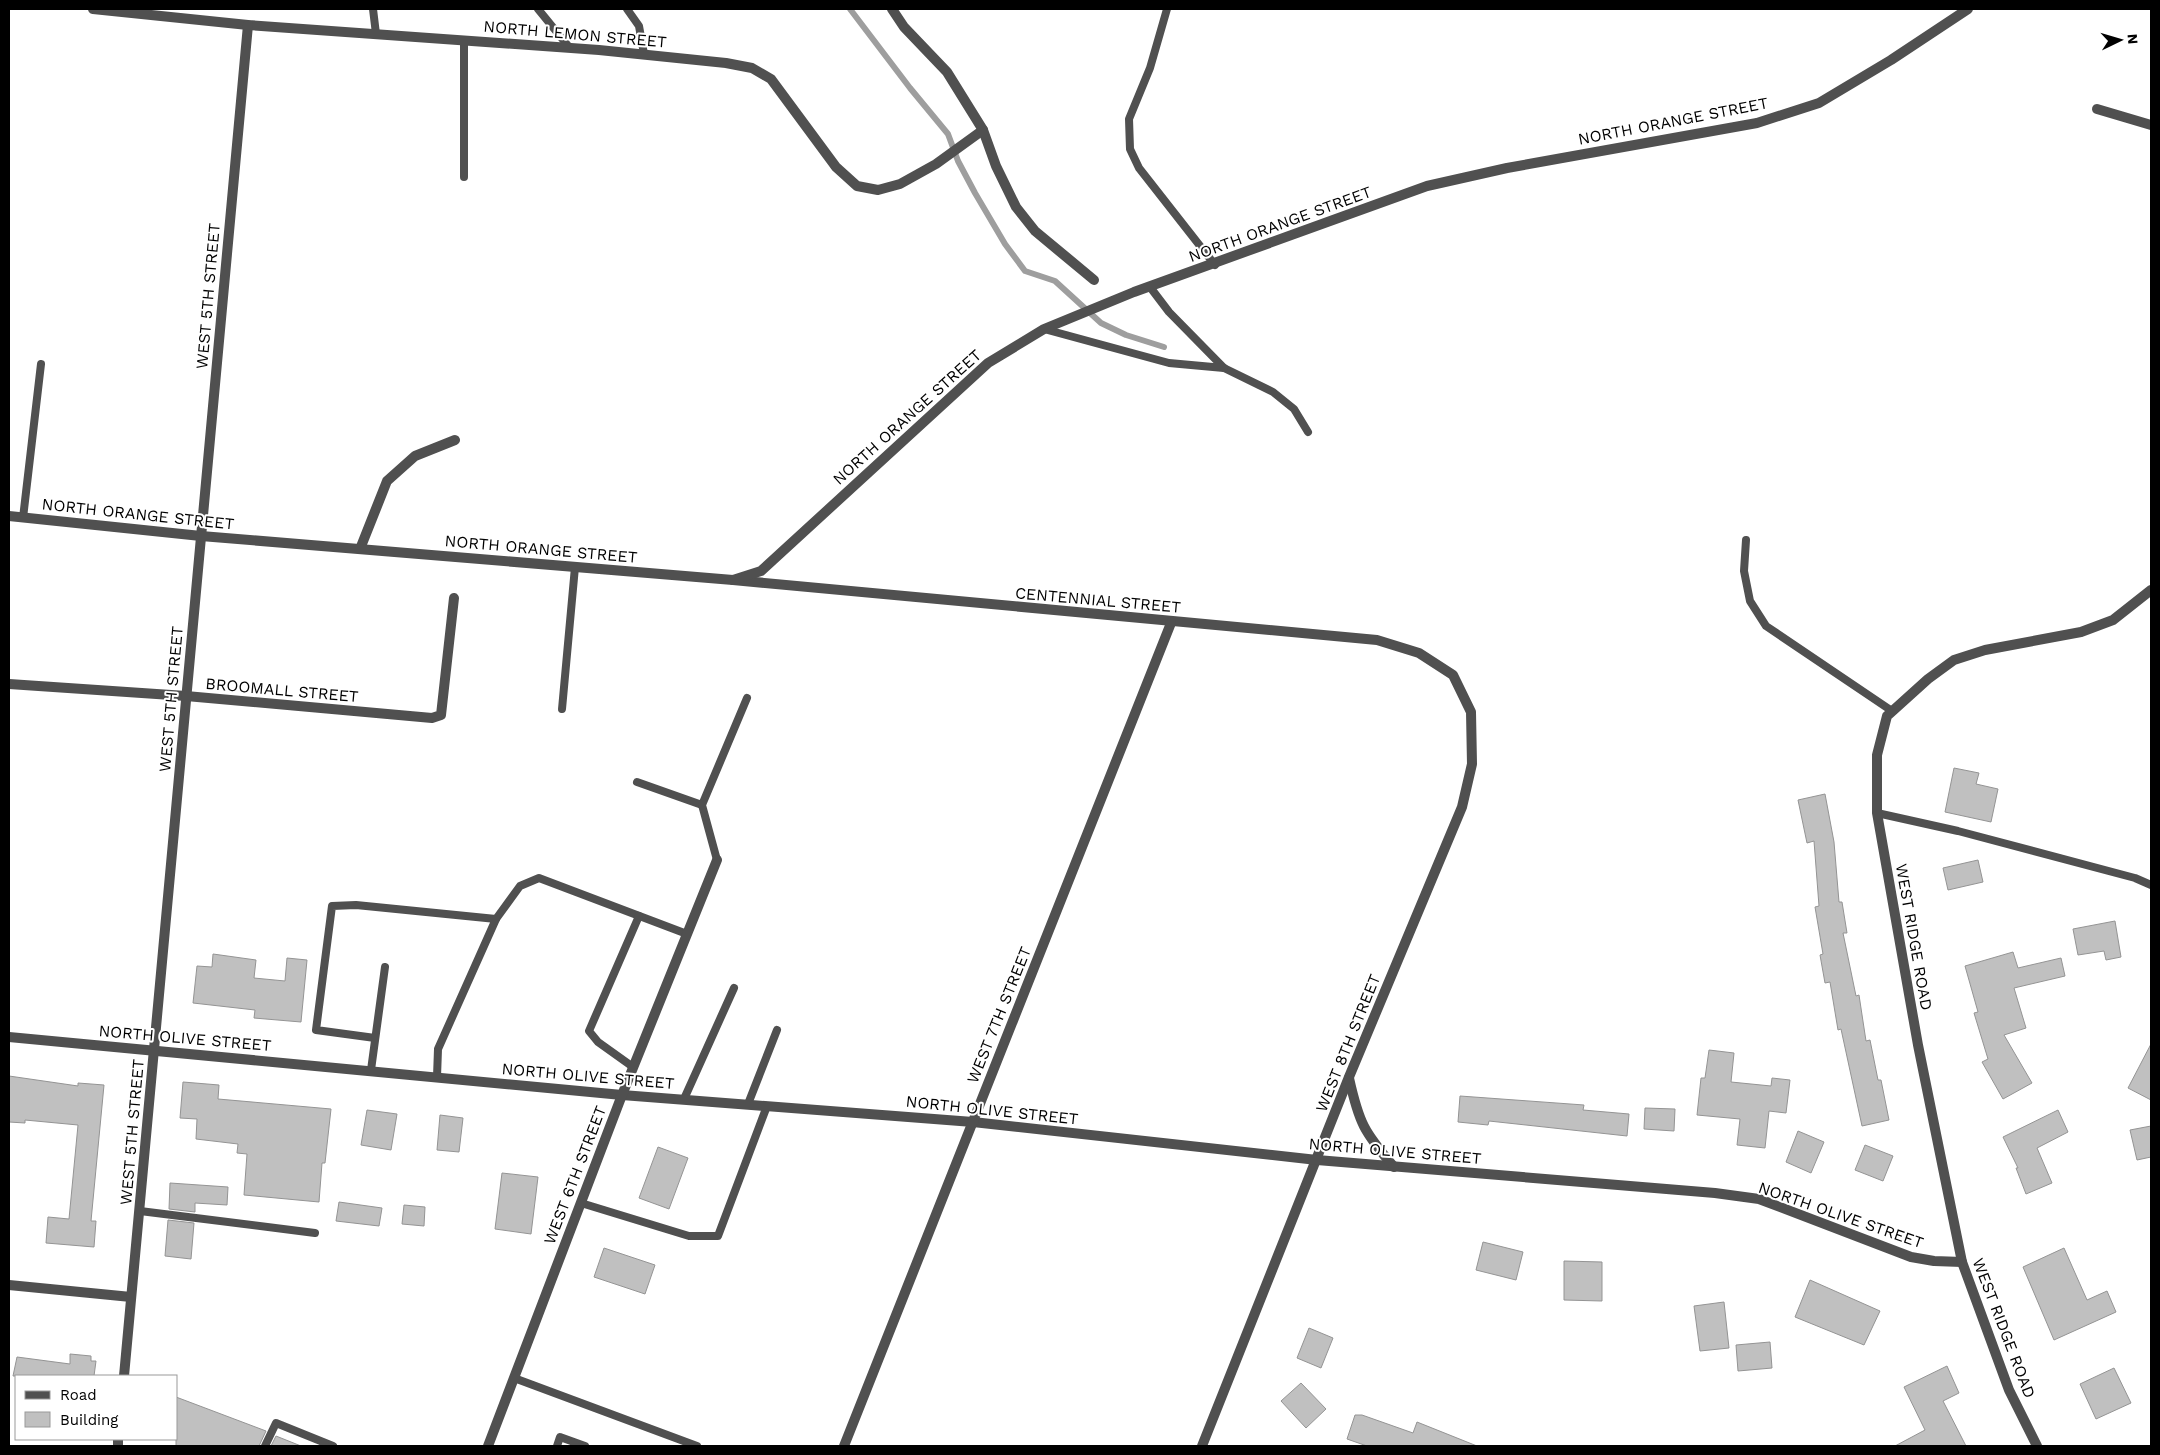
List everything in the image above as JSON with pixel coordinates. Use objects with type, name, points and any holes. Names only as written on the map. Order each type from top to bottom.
[{"type":"street","name":"NORTH LEMON STREET","points":[[93,9],[248,25],[644,54],[752,68],[772,79],[836,167],[857,186],[878,190],[900,184],[936,164],[983,130]]},
{"type":"street","points":[[892,9],[904,27],[947,72],[983,130],[996,166],[1016,207],[1035,231],[1094,280]]},
{"type":"street","name":"NORTH ORANGE STREET","points":[[9,516],[201,536],[732,580],[760,571],[988,363],[1044,329],[1150,287],[1215,265],[1427,186],[1526,164],[1757,123],[1819,102],[1891,60],[1968,9]]},
{"type":"street","name":"WEST 5TH STREET","points":[[124,1375],[248,25]]},
{"type":"street","points":[[2097,109],[2151,125]]},
{"type":"street","points":[[360,549],[387,481],[416,456],[455,440]]},
{"type":"street","name":"CENTENNIAL STREET","points":[[732,580],[1377,640],[1419,653],[1453,675]]},
{"type":"street","name":"WEST RIDGE ROAD","points":[[2037,1446],[2009,1390],[1962,1262],[1918,1045],[1877,813],[1877,754],[1887,716],[1928,679],[1954,660],[1985,650],[2081,632],[2113,620],[2151,590]]},
{"type":"street","name":"BROOMALL STREET","points":[[9,684],[186,696],[432,718],[440,715],[454,598]]},
{"type":"street","name":"WEST 7TH STREET","points":[[844,1446],[1171,622]]},
{"type":"street","name":"WEST 8TH STREET","points":[[1202,1446],[1349,1077],[1462,807],[1472,764],[1471,712],[1453,675]]},
{"type":"street","name":"WEST 6TH STREET","points":[[488,1446],[622,1094],[717,860]]},
{"type":"street","name":"NORTH OLIVE STREET","points":[[9,1037],[622,1094],[973,1122],[1317,1160],[1714,1193],[1759,1200],[1911,1257],[1934,1261],[1962,1262]]},
{"type":"street","points":[[1349,1077],[1357,1114],[1366,1132],[1394,1167]]},
{"type":"street","points":[[9,1285],[131,1297]]},
{"type":"lane","points":[[373,9],[376,34]]},
{"type":"lane","points":[[538,9],[569,48]]},
{"type":"lane","points":[[627,9],[639,26],[644,54]]},
{"type":"lane","points":[[1167,9],[1150,68],[1129,119],[1130,149],[1139,168],[1215,265]]},
{"type":"lane","points":[[464,40],[464,177]]},
{"type":"lane","points":[[1150,287],[1168,312],[1224,368],[1274,392],[1294,409],[1308,432]]},
{"type":"lane","points":[[1044,329],[1169,363],[1224,368]]},
{"type":"lane","points":[[23,518],[41,364]]},
{"type":"lane","points":[[1746,540],[1744,571],[1750,601],[1766,626],[1892,711]]},
{"type":"lane","points":[[562,709],[575,567]]},
{"type":"lane","points":[[717,860],[702,805],[747,698]]},
{"type":"lane","points":[[637,782],[702,805]]},
{"type":"lane","points":[[1877,813],[1976,836],[2135,878],[2151,885]]},
{"type":"lane","points":[[437,1076],[438,1048],[496,919],[520,886],[539,878],[687,934]]},
{"type":"lane","points":[[375,1038],[316,1030],[332,906],[356,905],[496,919]]},
{"type":"lane","points":[[633,1067],[598,1042],[588,1031],[639,916]]},
{"type":"lane","points":[[371,1070],[385,967]]},
{"type":"lane","points":[[684,1099],[734,988]]},
{"type":"lane","points":[[748,1104],[777,1030]]},
{"type":"lane","points":[[580,1203],[689,1236],[718,1236],[767,1106]]},
{"type":"lane","points":[[140,1211],[315,1233]]},
{"type":"lane","points":[[514,1378],[697,1446]]},
{"type":"lane","points":[[265,1446],[276,1424],[330,1446]]},
{"type":"lane","points":[[557,1446],[560,1437],[585,1446]]},
{"type":"building","points":[[1954,768],[1979,773],[1976,784],[1998,789],[1991,822],[1945,812]]},
{"type":"building","points":[[1825,794],[1834,842],[1839,902],[1842,902],[1847,933],[1843,933],[1856,996],[1859,995],[1866,1041],[1870,1040],[1889,1120],[1862,1126],[1841,1029],[1838,1030],[1830,982],[1825,983],[1820,955],[1823,954],[1815,907],[1819,906],[1814,841],[1807,843],[1798,800]]},
{"type":"building","points":[[1978,860],[1983,882],[1948,890],[1943,868]]},
{"type":"building","points":[[2115,921],[2121,957],[2106,960],[2104,951],[2078,955],[2073,929]]},
{"type":"building","points":[[2013,952],[2018,968],[2061,958],[2065,976],[2014,988],[2026,1028],[2004,1035],[2032,1083],[2003,1099],[1982,1062],[1988,1059],[1974,1013],[1978,1012],[1965,966]]},
{"type":"building","points":[[213,954],[256,960],[254,978],[285,981],[287,958],[307,960],[301,1022],[254,1018],[255,1010],[193,1003],[197,966],[212,967]]},
{"type":"building","points":[[2151,1044],[2151,1100],[2128,1088]]},
{"type":"building","points":[[1709,1050],[1734,1053],[1731,1082],[1771,1086],[1772,1078],[1790,1080],[1786,1113],[1769,1111],[1765,1148],[1737,1145],[1740,1119],[1697,1115],[1701,1078],[1705,1078]]},
{"type":"building","points":[[9,1076],[78,1086],[78,1083],[104,1085],[91,1221],[96,1221],[94,1247],[46,1243],[48,1217],[69,1219],[78,1125],[25,1120],[25,1123],[9,1122]]},
{"type":"building","points":[[183,1082],[219,1085],[218,1099],[331,1109],[325,1163],[322,1163],[319,1202],[244,1195],[247,1154],[237,1153],[238,1144],[196,1139],[197,1119],[180,1118]]},
{"type":"building","points":[[1460,1096],[1584,1105],[1583,1110],[1629,1114],[1627,1136],[1489,1121],[1488,1125],[1458,1122]]},
{"type":"building","points":[[1645,1108],[1675,1109],[1674,1131],[1644,1129]]},
{"type":"building","points":[[367,1110],[397,1114],[391,1150],[361,1145]]},
{"type":"building","points":[[2058,1110],[2068,1132],[2037,1148],[2052,1183],[2026,1194],[2016,1168],[2018,1168],[2003,1137]]},
{"type":"building","points":[[440,1115],[463,1118],[459,1152],[437,1150]]},
{"type":"building","points":[[2151,1126],[2151,1157],[2137,1160],[2130,1130]]},
{"type":"building","points":[[1798,1131],[1824,1142],[1811,1173],[1786,1162]]},
{"type":"building","points":[[1865,1145],[1893,1156],[1883,1181],[1855,1170]]},
{"type":"building","points":[[658,1147],[688,1158],[669,1209],[639,1198]]},
{"type":"building","points":[[502,1173],[538,1177],[531,1234],[495,1229]]},
{"type":"building","points":[[170,1183],[228,1187],[227,1205],[195,1203],[195,1212],[169,1209]]},
{"type":"building","points":[[339,1202],[382,1208],[379,1226],[336,1221]]},
{"type":"building","points":[[404,1205],[425,1207],[424,1226],[402,1224]]},
{"type":"building","points":[[168,1220],[194,1223],[191,1259],[165,1256]]},
{"type":"building","points":[[1483,1242],[1523,1252],[1516,1280],[1476,1270]]},
{"type":"building","points":[[604,1248],[655,1265],[645,1294],[594,1277]]},
{"type":"building","points":[[2064,1248],[2087,1300],[2107,1291],[2116,1312],[2054,1340],[2023,1267]]},
{"type":"building","points":[[1564,1261],[1602,1262],[1602,1301],[1564,1300]]},
{"type":"building","points":[[1810,1280],[1880,1311],[1864,1345],[1795,1317]]},
{"type":"building","points":[[1724,1302],[1729,1348],[1700,1351],[1694,1306]]},
{"type":"building","points":[[1309,1328],[1333,1338],[1321,1368],[1297,1358]]},
{"type":"building","points":[[1770,1342],[1772,1368],[1738,1371],[1736,1345]]},
{"type":"building","points":[[70,1354],[91,1356],[91,1361],[96,1361],[94,1375],[13,1376],[17,1357],[70,1364]]},
{"type":"building","points":[[1947,1366],[1959,1393],[1943,1401],[1966,1446],[1895,1446],[1925,1430],[1904,1387]]},
{"type":"building","points":[[2114,1368],[2131,1403],[2096,1419],[2080,1384]]},
{"type":"building","points":[[1301,1383],[1326,1409],[1306,1428],[1281,1401]]},
{"type":"building","points":[[178,1398],[266,1431],[259,1446],[176,1446],[176,1440],[178,1440]]},
{"type":"building","points":[[1355,1415],[1362,1415],[1413,1433],[1417,1422],[1477,1446],[1367,1446],[1347,1439]]},
{"type":"building","points":[[276,1436],[301,1446],[271,1446]]},
{"type":"waterway","points":[[850,9],[910,88],[948,134],[958,161],[975,193],[1005,244],[1025,271],[1055,281],[1101,323],[1126,335],[1164,347]]}]
